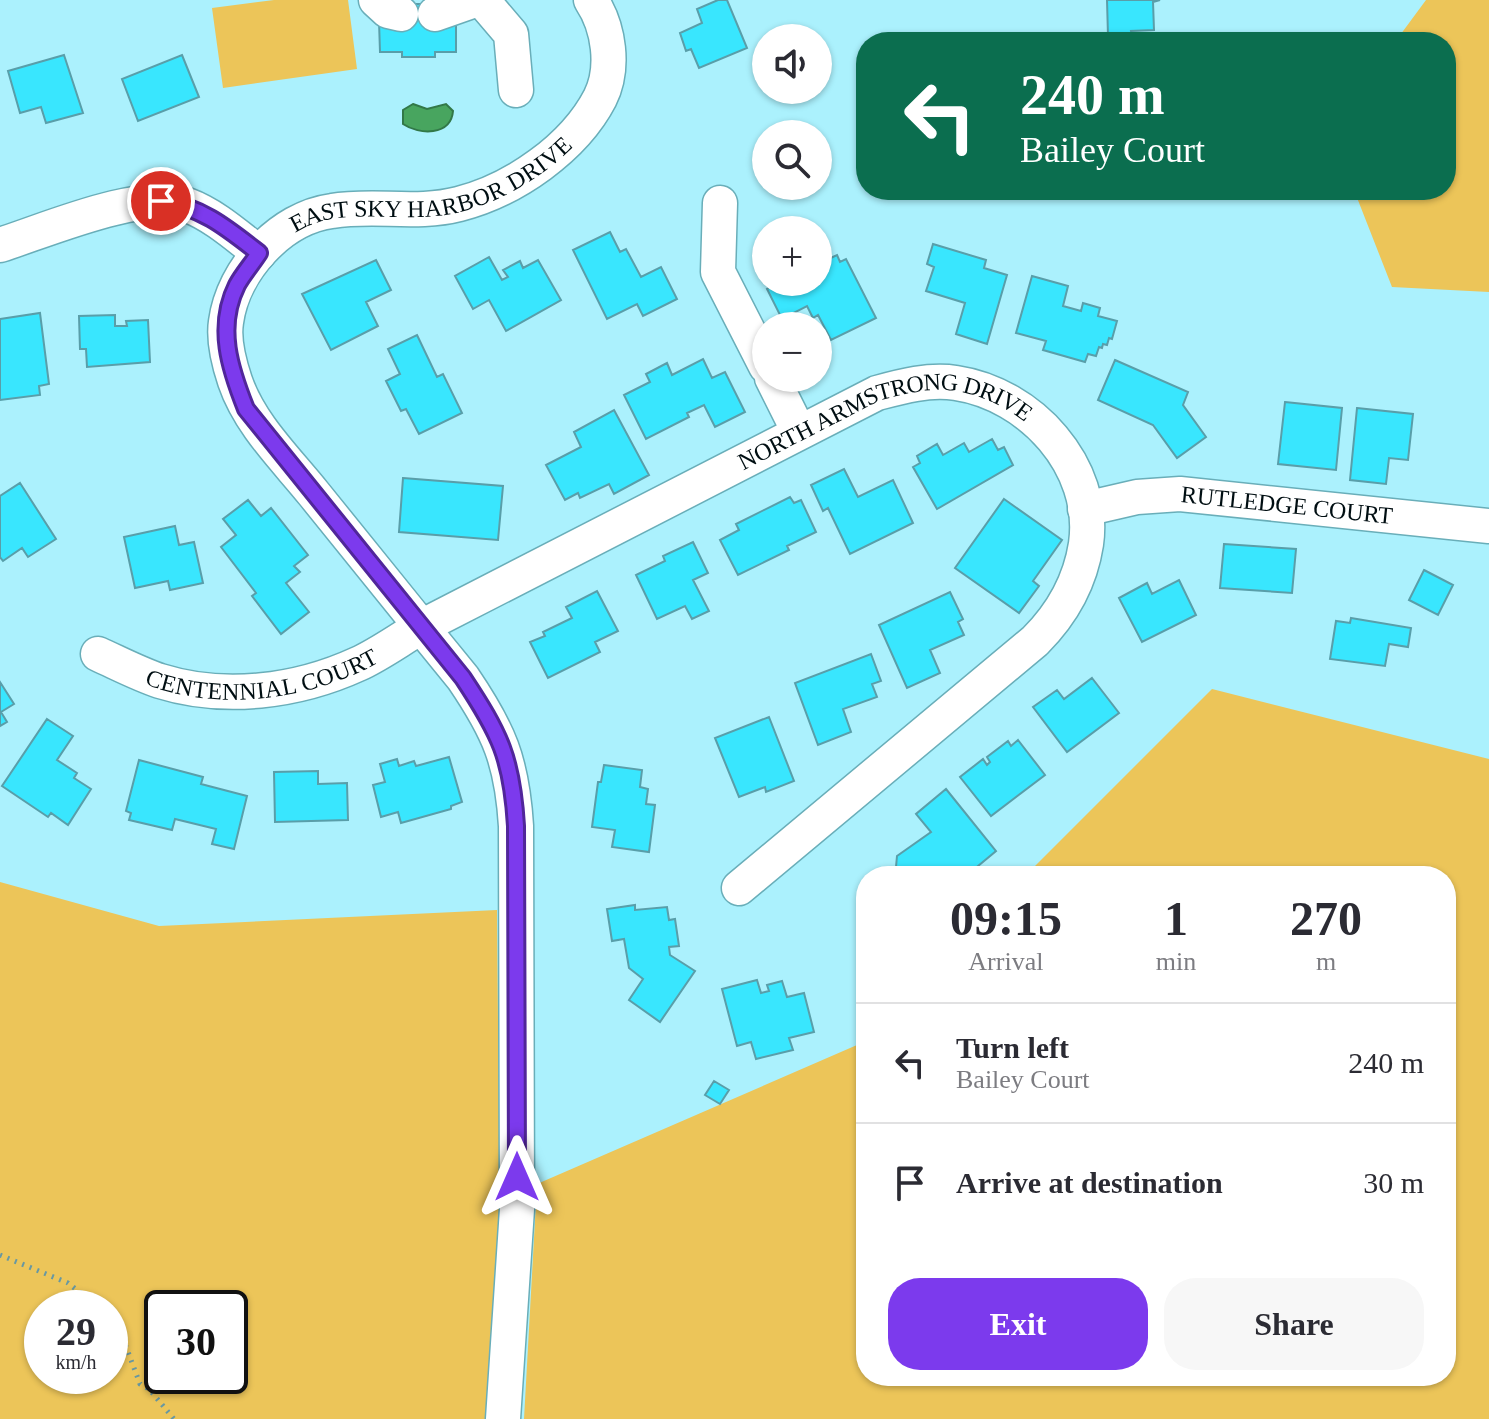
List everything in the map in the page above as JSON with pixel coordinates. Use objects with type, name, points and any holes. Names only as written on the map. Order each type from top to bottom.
[{"type":"street","points":[[404,9],[475,0]]},
{"type":"street","points":[[482,0],[511,34],[516,90]]},
{"type":"street","name":"EAST SKY HARBOR DRIVE","points":[[503,1419],[516,1225],[514,792],[510,768],[487,714],[463,678],[246,409],[227,349],[226,322],[237,286],[259,253],[279,234],[303,219],[330,211],[425,209],[456,205],[487,195],[568,144],[589,119],[603,92],[609,65],[607,37],[591,0]]},
{"type":"street","points":[[0,245],[109,210],[161,201],[185,205],[207,215],[259,253]]},
{"type":"street","points":[[720,203],[718,272],[752,339]]},
{"type":"street","name":"NORTH ARMSTRONG DRIVE","points":[[421,627],[877,393],[935,382],[975,387],[1016,404],[1049,433],[1075,474],[1085,509],[1086,543],[1072,593],[1053,623],[1035,641],[739,888]]},
{"type":"street","points":[[779,392],[799,432]]},
{"type":"street","name":"RUTLEDGE COURT","points":[[1085,509],[1137,497],[1180,494],[1489,526]]},
{"type":"street","name":"CENTENNIAL COURT","points":[[98,654],[159,681],[227,692],[263,691],[313,681],[359,664],[421,627]]},
{"type":"path","points":[[0,1255],[68,1283],[77,1290]]},
{"type":"path","points":[[128,1352],[140,1384],[149,1389],[174,1419]]},
{"type":"shaded area","points":[[274,0],[348,0],[357,69],[223,88],[212,8]]},
{"type":"shaded area","points":[[1426,0],[1489,0],[1489,292],[1392,287],[1358,200],[1456,200],[1456,32],[1402,32]]},
{"type":"shaded area","points":[[413,104],[427,109],[446,104],[453,111],[451,119],[441,129],[433,131],[410,128],[403,124],[403,110]]},
{"type":"shaded area","points":[[1212,689],[1489,759],[1489,1419],[524,1419],[537,1184],[856,1045],[856,1386],[1456,1386],[1456,866],[1035,866]]},
{"type":"shaded area","points":[[0,882],[159,926],[497,910],[500,1248],[485,1419],[0,1419]]},
{"type":"building","points":[[718,0],[727,0],[747,48],[699,68],[691,49],[686,51],[680,33],[702,23],[697,9]]},
{"type":"building","points":[[1107,0],[1160,0],[1153,2],[1154,30],[1108,32]]},
{"type":"building","points":[[401,4],[435,4],[456,21],[456,52],[435,52],[435,57],[402,57],[402,52],[380,52],[379,21]]},
{"type":"building","points":[[64,55],[83,113],[46,123],[41,107],[20,113],[8,71]]},
{"type":"building","points":[[182,55],[199,97],[138,121],[122,79]]},
{"type":"building","points":[[610,232],[620,252],[626,249],[641,277],[661,267],[677,299],[643,316],[637,304],[607,319],[573,250]]},
{"type":"building","points":[[933,244],[986,260],[984,268],[1007,275],[987,344],[956,334],[965,303],[926,291],[934,267],[927,264]]},
{"type":"building","points":[[837,255],[840,262],[846,259],[876,318],[832,340],[832,312],[810,312],[807,306],[795,312],[778,312],[770,296],[832,296],[832,257]]},
{"type":"building","points":[[489,257],[502,280],[508,277],[503,270],[520,261],[523,268],[538,260],[561,300],[506,331],[489,300],[473,309],[455,276]]},
{"type":"building","points":[[376,260],[391,290],[366,302],[378,326],[331,350],[302,294]]},
{"type":"building","points":[[1032,276],[1068,286],[1063,306],[1081,311],[1083,303],[1100,308],[1098,316],[1117,321],[1112,339],[1109,338],[1107,345],[1099,347],[1096,356],[1088,354],[1085,362],[1043,350],[1046,341],[1016,333]]},
{"type":"building","points":[[40,313],[49,384],[39,386],[40,395],[0,400],[0,319]]},
{"type":"building","points":[[115,315],[115,326],[127,326],[126,321],[148,320],[150,362],[87,367],[86,349],[80,349],[79,316]]},
{"type":"building","points":[[417,335],[437,377],[443,374],[462,413],[419,434],[406,409],[401,411],[386,381],[400,374],[388,349]]},
{"type":"building","points":[[703,359],[712,378],[725,372],[745,412],[715,427],[704,405],[687,413],[689,417],[646,439],[624,395],[650,382],[646,374],[667,363],[672,375]]},
{"type":"building","points":[[1115,360],[1188,392],[1183,405],[1206,437],[1177,458],[1153,425],[1098,400]]},
{"type":"building","points":[[1285,402],[1342,408],[1336,470],[1278,464]]},
{"type":"building","points":[[1357,408],[1413,414],[1408,460],[1389,458],[1386,484],[1350,480]]},
{"type":"building","points":[[614,410],[649,475],[614,494],[609,484],[580,498],[578,493],[565,500],[546,465],[581,447],[574,432]]},
{"type":"building","points":[[992,439],[998,450],[1004,447],[1013,465],[937,509],[913,467],[920,463],[917,456],[937,444],[943,455],[964,443],[969,452]]},
{"type":"building","points":[[844,469],[858,497],[893,480],[913,523],[850,554],[828,508],[823,511],[811,485]]},
{"type":"building","points":[[403,478],[503,486],[498,540],[399,532]]},
{"type":"building","points":[[20,483],[56,539],[28,557],[22,548],[3,561],[0,557],[0,496]]},
{"type":"building","points":[[790,497],[794,503],[801,500],[816,532],[787,546],[789,550],[738,575],[720,540],[739,530],[736,524]]},
{"type":"building","points":[[1004,499],[1062,540],[1033,581],[1039,586],[1019,613],[955,568]]},
{"type":"building","points":[[248,500],[261,516],[271,508],[308,555],[294,566],[300,572],[286,583],[309,612],[281,634],[252,596],[256,593],[221,547],[236,535],[223,519]]},
{"type":"building","points":[[175,526],[179,545],[194,542],[203,583],[170,590],[168,581],[135,588],[124,537]]},
{"type":"building","points":[[693,542],[708,573],[693,580],[709,611],[692,619],[685,606],[657,619],[636,575],[665,561],[663,556]]},
{"type":"building","points":[[1224,544],[1296,549],[1292,593],[1220,588]]},
{"type":"building","points":[[1424,570],[1453,585],[1438,615],[1409,600]]},
{"type":"building","points":[[1179,580],[1196,615],[1142,642],[1119,598],[1147,583],[1152,594]]},
{"type":"building","points":[[597,591],[618,631],[595,642],[600,652],[548,678],[530,642],[572,618],[566,607]]},
{"type":"building","points":[[950,592],[963,619],[958,622],[964,635],[930,650],[940,673],[907,688],[879,625]]},
{"type":"building","points":[[1351,618],[1411,628],[1408,647],[1389,644],[1385,666],[1330,659],[1336,621],[1350,623]]},
{"type":"building","points":[[871,654],[881,681],[872,684],[877,697],[843,709],[851,732],[818,745],[795,683]]},
{"type":"building","points":[[1092,678],[1119,713],[1067,752],[1033,707],[1057,690],[1064,699]]},
{"type":"building","points":[[0,682],[14,704],[1,712],[7,722],[0,726]]},
{"type":"building","points":[[769,717],[794,781],[766,792],[765,787],[739,797],[715,738]]},
{"type":"building","points":[[47,719],[73,736],[57,760],[77,773],[74,778],[91,789],[68,825],[51,813],[48,817],[2,786]]},
{"type":"building","points":[[1018,740],[1045,775],[991,816],[960,777],[983,759],[987,765],[990,762],[987,757],[1008,741],[1011,746]]},
{"type":"building","points":[[449,757],[462,802],[451,806],[451,809],[401,823],[398,812],[381,817],[373,785],[385,782],[380,764],[397,759],[399,766],[414,761],[416,766]]},
{"type":"building","points":[[139,760],[203,777],[201,784],[247,796],[234,849],[212,844],[216,829],[175,819],[172,830],[129,820],[131,813],[126,811]]},
{"type":"building","points":[[604,765],[642,770],[640,787],[648,789],[646,804],[655,805],[649,852],[612,847],[615,830],[592,827],[598,782],[601,782]]},
{"type":"building","points":[[318,771],[318,784],[347,783],[348,820],[275,822],[274,772]]},
{"type":"building","points":[[946,789],[996,851],[978,866],[896,866],[897,856],[931,832],[916,814]]},
{"type":"building","points":[[635,905],[635,910],[667,907],[669,920],[675,919],[679,946],[669,947],[670,955],[695,971],[660,1022],[629,1000],[643,979],[629,968],[624,939],[612,941],[607,909]]},
{"type":"building","points":[[757,980],[761,993],[769,991],[767,985],[782,981],[787,997],[804,993],[814,1032],[789,1038],[793,1050],[756,1059],[751,1042],[737,1046],[722,989]]},
{"type":"building","points":[[714,1081],[729,1090],[720,1104],[705,1095]]},
{"type":"route","points":[[161,201],[185,205],[207,215],[259,253],[237,286],[226,322],[227,349],[246,409],[463,678],[501,741],[510,768],[516,826],[517,1177]]}]
